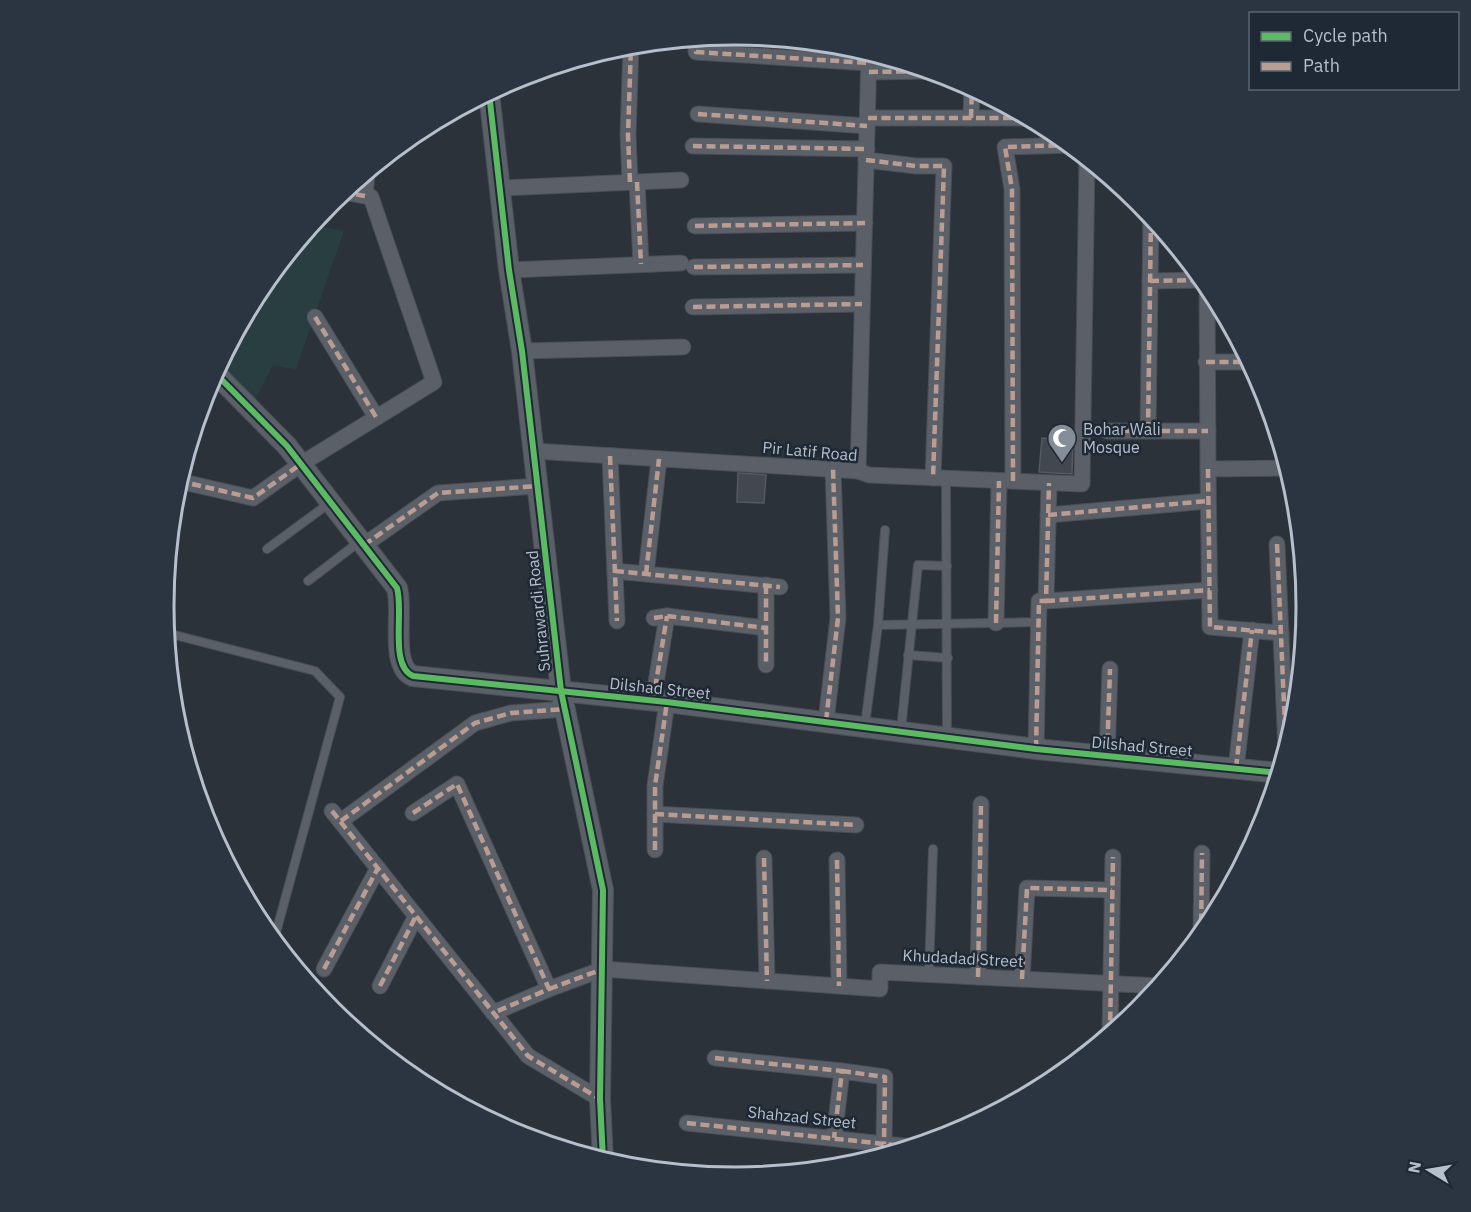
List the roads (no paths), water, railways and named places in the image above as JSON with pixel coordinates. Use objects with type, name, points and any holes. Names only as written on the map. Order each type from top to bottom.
[{"type":"street","points":[[696,46],[696,52],[869,62],[858,471]]},
{"type":"street","points":[[632,55],[628,135],[640,264]]},
{"type":"street","points":[[971,118],[972,98]]},
{"type":"street","name":"Suhrawardi Road","points":[[487,103],[522,351],[563,700],[603,890],[600,1099],[603,1151]]},
{"type":"street","points":[[698,114],[868,122],[1012,118]]},
{"type":"street","points":[[996,623],[1006,481],[1012,189],[1005,147],[1055,145]]},
{"type":"street","points":[[693,146],[867,154],[916,166],[944,166],[940,478]]},
{"type":"street","name":"Pir Latif Road","points":[[534,451],[858,471],[869,475],[1082,484],[1087,169]]},
{"type":"street","points":[[500,188],[681,180]]},
{"type":"street","points":[[365,196],[366,184]]},
{"type":"street","points":[[188,483],[253,498],[301,464],[434,382],[370,197],[355,194]]},
{"type":"street","points":[[695,226],[865,223]]},
{"type":"street","points":[[1148,431],[1151,229]]},
{"type":"street","points":[[509,270],[640,264],[863,265]]},
{"type":"street","points":[[1150,281],[1196,286]]},
{"type":"street","points":[[1208,303],[1206,362],[1210,627],[1281,633]]},
{"type":"street","points":[[693,307],[862,304]]},
{"type":"street","points":[[315,317],[376,417]]},
{"type":"street","points":[[522,351],[683,347]]},
{"type":"street","points":[[1206,362],[1241,362]]},
{"type":"street","name":"Dilshad Street","points":[[222,380],[301,464],[398,588],[401,611],[399,661],[407,674],[563,700],[660,701],[1036,749],[1271,771]]},
{"type":"street","points":[[1107,431],[1208,431]]},
{"type":"street","points":[[610,456],[617,621]]},
{"type":"street","points":[[646,574],[659,459]]},
{"type":"street","points":[[1208,469],[1279,468]]},
{"type":"street","points":[[826,722],[838,618],[833,470]]},
{"type":"street","points":[[1046,601],[1049,483]]},
{"type":"street","points":[[363,542],[438,493],[538,486]]},
{"type":"street","points":[[1048,515],[1208,501]]},
{"type":"street","points":[[1277,544],[1285,720]]},
{"type":"street","points":[[615,572],[773,586],[766,628],[766,665]]},
{"type":"street","points":[[1036,749],[1039,601],[1210,590]]},
{"type":"street","points":[[655,850],[655,786],[660,701],[660,617],[766,628]]},
{"type":"street","points":[[1236,768],[1252,630]]},
{"type":"street","points":[[1107,756],[1110,669]]},
{"type":"street","points":[[563,700],[475,723],[336,816],[528,1056],[600,1099]]},
{"type":"street","points":[[413,813],[457,784],[549,989]]},
{"type":"street","points":[[978,977],[981,804]]},
{"type":"street","points":[[655,814],[856,825]]},
{"type":"street","points":[[1201,919],[1202,853]]},
{"type":"street","points":[[1110,1023],[1113,857]]},
{"type":"street","points":[[764,858],[767,981]]},
{"type":"street","points":[[837,860],[839,986]]},
{"type":"street","points":[[324,969],[378,868]]},
{"type":"street","points":[[1022,979],[1027,888],[1112,890]]},
{"type":"street","points":[[380,986],[416,916]]},
{"type":"street","points":[[494,1013],[603,969]]},
{"type":"street","name":"Khudadad Street","points":[[603,969],[880,989],[880,972],[1148,985]]},
{"type":"street","points":[[715,1058],[885,1077],[884,1144]]},
{"type":"street","points":[[834,1138],[842,1071]]},
{"type":"street","name":"Shahzad Street","points":[[687,1123],[891,1145]]},
{"type":"lane","points":[[940,478],[947,566],[947,738]]},
{"type":"lane","points":[[267,549],[331,502]]},
{"type":"lane","points":[[865,726],[878,625],[885,530]]},
{"type":"lane","points":[[308,581],[363,542]]},
{"type":"lane","points":[[901,731],[918,565],[947,566]]},
{"type":"lane","points":[[878,625],[1039,622]]},
{"type":"lane","points":[[176,635],[315,671],[340,697],[277,929]]},
{"type":"lane","points":[[909,655],[948,658]]},
{"type":"lane","points":[[929,974],[933,849]]},
{"type":"place","name":"Bohar Wali Mosque","points":[[1062,464]]}]
